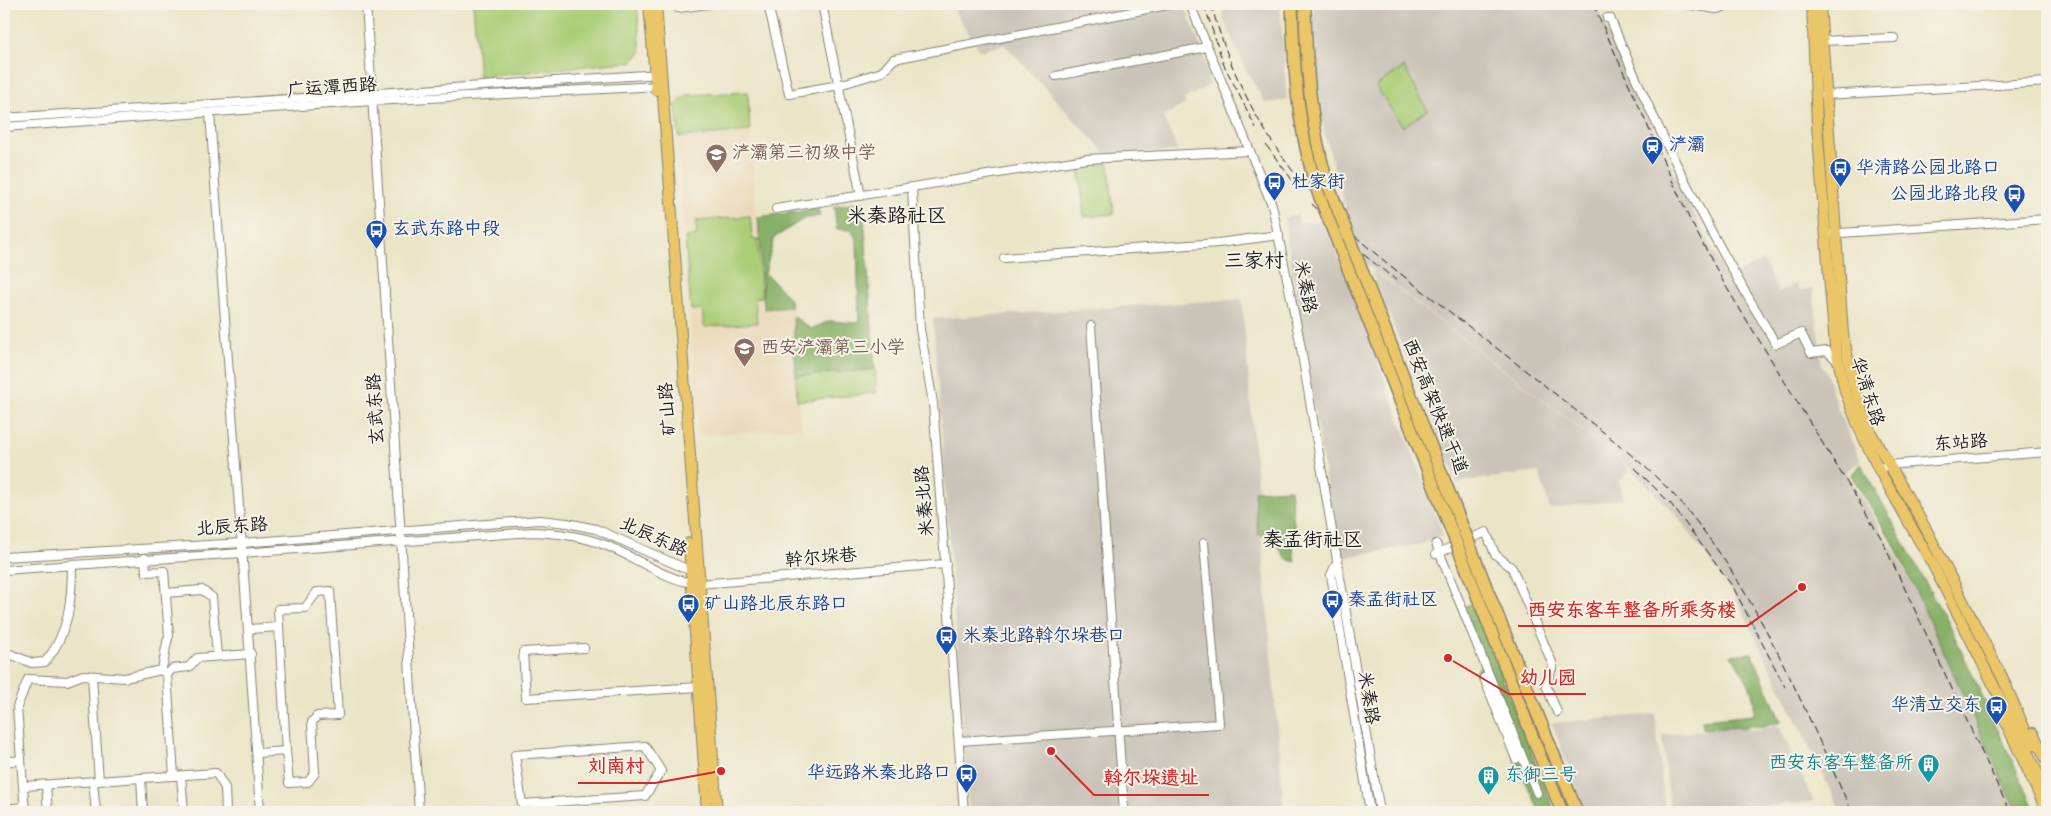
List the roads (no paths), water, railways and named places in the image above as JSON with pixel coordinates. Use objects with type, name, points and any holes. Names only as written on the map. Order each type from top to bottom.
[{"type":"highway","name":"西安高架快速干道","points":[[1292,4],[1297,108],[1305,148],[1317,190],[1562,812]]},
{"type":"highway","name":"西安高架快速干道","points":[[1305,4],[1311,113],[1327,182],[1577,812]]},
{"type":"main road","name":"矿山路","points":[[649,4],[658,74],[695,583],[717,812]]},
{"type":"main road","name":"矿山路","points":[[656,4],[658,74]]},
{"type":"main road","name":"华清东路","points":[[1812,4],[1817,124],[1843,334],[1854,386],[1883,467],[1926,529],[2003,679],[2031,750]]},
{"type":"main road","name":"华清东路","points":[[1820,4],[1835,346],[1851,409],[1883,467],[1984,667],[2031,750]]},
{"type":"main road","name":"矿山路","points":[[659,86],[691,571],[695,583],[707,812]]},
{"type":"main road","points":[[1984,667],[2005,722],[2047,812]]},
{"type":"main road","points":[[2003,679],[2047,761]]},
{"type":"main road","points":[[2031,750],[2047,777]]},
{"type":"main road","points":[[2031,750],[2047,791]]},
{"type":"street","name":"玄武东路","points":[[366,4],[399,530],[420,812]]},
{"type":"street","points":[[678,8],[708,4]]},
{"type":"street","points":[[768,4],[789,94],[840,85],[882,72],[894,59],[1172,4]]},
{"type":"street","points":[[822,4],[840,85],[861,196]]},
{"type":"street","name":"米秦路","points":[[1190,4],[1271,202],[1279,235],[1299,337],[1380,812]]},
{"type":"street","points":[[1685,4],[1717,10],[1733,4]]},
{"type":"street","points":[[1607,18],[1610,18],[1639,88],[1684,183],[1734,275],[1776,344],[1802,333],[1810,353],[1827,351],[1839,362]]},
{"type":"street","points":[[1822,41],[1894,38]]},
{"type":"street","points":[[1056,76],[1207,47]]},
{"type":"street","name":"广运潭西路","points":[[4,127],[210,113],[373,97],[658,74]]},
{"type":"street","points":[[1825,96],[2047,82]]},
{"type":"street","name":"广运潭西路","points":[[4,118],[373,97],[659,86]]},
{"type":"street","points":[[210,113],[244,553],[260,812]]},
{"type":"street","points":[[776,209],[1086,159],[1250,151]]},
{"type":"street","name":"米秦北路","points":[[912,188],[920,329],[933,403],[964,812]]},
{"type":"street","points":[[1831,234],[2047,219]]},
{"type":"street","points":[[1004,258],[1218,243],[1279,235]]},
{"type":"street","points":[[1091,326],[1124,812]]},
{"type":"street","name":"东站路","points":[[1883,467],[2047,452]]},
{"type":"street","name":"北辰东路","points":[[4,556],[242,543],[523,520],[567,522],[596,529],[691,571]]},
{"type":"street","name":"北辰东路","points":[[4,570],[145,558],[244,553],[533,532],[567,535],[606,546],[674,577],[695,583]]},
{"type":"street","points":[[1436,549],[1486,532],[1494,554],[1512,568],[1553,665],[1546,685],[1556,712]]},
{"type":"street","points":[[959,741],[1219,724],[1204,543]]},
{"type":"street","points":[[1436,549],[1516,759]]},
{"type":"street","points":[[1436,549],[1537,793]]},
{"type":"street","points":[[145,558],[146,572],[164,571],[169,636],[165,646],[165,662],[184,812]]},
{"type":"street","name":"米秦路","points":[[1338,560],[1331,575],[1370,812]]},
{"type":"street","points":[[4,669],[10,654],[32,663],[45,662],[56,649],[68,620],[72,564]]},
{"type":"street","name":"幹尔垛巷","points":[[695,583],[946,564]]},
{"type":"street","points":[[166,593],[202,590],[212,597],[217,656]]},
{"type":"street","points":[[330,591],[338,714],[317,716],[312,722],[315,774],[308,782],[289,783],[286,751],[278,610],[305,608],[317,592],[330,591]]},
{"type":"street","points":[[1338,615],[1347,614]]},
{"type":"street","points":[[249,629],[279,627]]},
{"type":"street","points":[[584,648],[523,652],[526,698],[699,687]]},
{"type":"street","points":[[4,809],[25,810],[17,707],[28,679],[67,681],[83,675],[126,678],[189,667],[197,658],[251,654]]},
{"type":"street","points":[[92,676],[96,812]]},
{"type":"street","points":[[645,746],[661,771],[645,796],[522,804],[515,755],[645,746]]},
{"type":"street","points":[[257,752],[286,751]]},
{"type":"street","points":[[4,762],[21,760]]},
{"type":"street","points":[[23,786],[216,773],[225,788],[226,812]]},
{"type":"street","points":[[142,778],[143,812]]},
{"type":"street","points":[[46,785],[48,812]]},
{"type":"railway","points":[[1204,4],[1223,63],[1256,128]]},
{"type":"railway","points":[[1211,4],[1228,56],[1252,107],[1281,155],[1316,198],[1344,226],[1389,265],[1638,461],[1674,495],[1703,530],[1729,568],[1775,647],[1852,812]]},
{"type":"railway","points":[[1593,4],[1689,218],[1725,285],[1880,536],[2010,812]]},
{"type":"railway","points":[[1266,145],[1299,189]]},
{"type":"railway","points":[[1312,204],[1350,244],[1401,284]]},
{"type":"railway","points":[[1635,468],[1671,504],[1733,587],[1785,687]]},
{"type":"place","name":"浐灞","points":[[1653,165]]},
{"type":"place","name":"浐灞第三初级中学","points":[[716,173]]},
{"type":"place","name":"华清路公园北路口","points":[[1840,188]]},
{"type":"place","name":"杜家街","points":[[1275,202]]},
{"type":"place","name":"公园北路北段","points":[[2014,214]]},
{"type":"place","name":"玄武东路中段","points":[[376,249]]},
{"type":"place","name":"西安浐灞第三小学","points":[[745,368]]},
{"type":"place","name":"西安东客车整备所乘务楼","points":[[1802,587]]},
{"type":"place","name":"秦孟街社区","points":[[1332,620]]},
{"type":"place","name":"矿山路北辰东路口","points":[[688,624]]},
{"type":"place","name":"米秦北路斡尔垛巷口","points":[[947,656]]},
{"type":"place","name":"幼儿园","points":[[1448,658]]},
{"type":"place","name":"华清立交东","points":[[1997,725]]},
{"type":"place","name":"斡尔垛遗址","points":[[1051,751]]},
{"type":"place","name":"刘南村","points":[[721,771]]},
{"type":"place","name":"西安东客车整备所","points":[[1929,783]]},
{"type":"place","name":"华远路米秦北路口","points":[[967,793]]},
{"type":"place","name":"东御三号","points":[[1489,795]]},
{"type":"district","name":"米秦路社区","points":[[897,217]]},
{"type":"district","name":"三家村","points":[[1254,262]]},
{"type":"district","name":"秦孟街社区","points":[[1313,541]]}]
